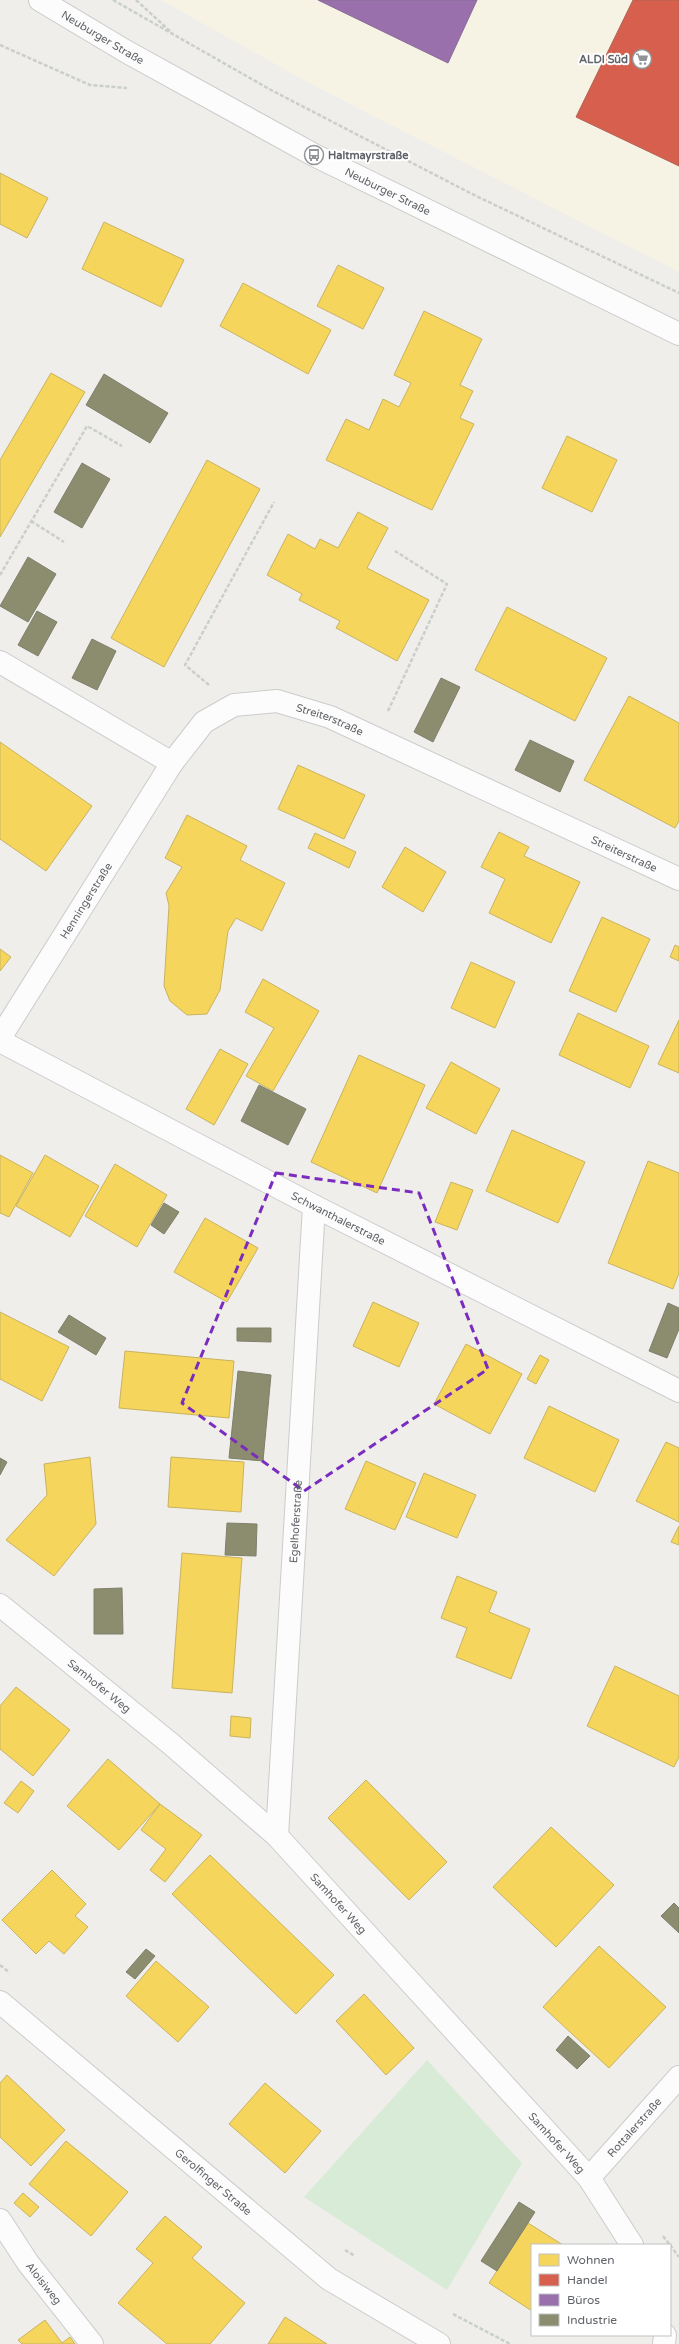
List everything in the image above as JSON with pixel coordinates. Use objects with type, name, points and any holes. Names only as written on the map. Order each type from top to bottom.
[{"type":"street","name":"Neuburger Straße","points":[[40,0],[134,55],[314,155],[679,334]]},
{"type":"street","points":[[0,662],[172,763]]},
{"type":"street","name":"Streiterstraße","points":[[172,763],[204,722],[234,705],[277,701],[330,717],[679,879]]},
{"type":"street","name":"Henningerstraße","points":[[0,1039],[172,763]]},
{"type":"street","name":"Schwanthalerstraße","points":[[0,1039],[314,1206],[679,1391]]},
{"type":"street","name":"Egelhoferstraße","points":[[277,1836],[314,1206]]},
{"type":"street","name":"Samhofer Weg","points":[[0,1605],[171,1744],[277,1836],[590,2178],[631,2244]]},
{"type":"street","name":"Gerolfinger Straße","points":[[0,2002],[328,2279],[439,2344]]},
{"type":"street","name":"Rottalerstraße","points":[[590,2178],[679,2077]]},
{"type":"street","name":"Aloisiweg","points":[[0,2220],[28,2263],[92,2344]]},
{"type":"path","points":[[113,0],[271,90],[472,194],[679,293]]},
{"type":"path","points":[[136,0],[174,35]]},
{"type":"path","points":[[0,575],[86,426],[122,446]]},
{"type":"path","points":[[234,705],[185,665],[274,502]]},
{"type":"path","points":[[31,521],[64,542]]},
{"type":"path","points":[[375,738],[447,584],[395,551]]},
{"type":"path","points":[[0,1965],[12,1975]]},
{"type":"path","points":[[340,2246],[360,2259]]},
{"type":"path","points":[[671,2246],[679,2257]]},
{"type":"path","points":[[448,2311],[510,2344]]},
{"type":"highlighted area","points":[[276,1173],[419,1193],[488,1369],[304,1491],[182,1403]]},
{"type":"shaded area","points":[[161,0],[679,0],[679,272],[313,85]]},
{"type":"green space","points":[[427,2060],[522,2163],[447,2290],[304,2197]]},
{"type":"building: Wohnen","points":[[0,173],[48,198],[27,238],[0,224]]},
{"type":"building: Wohnen","points":[[104,222],[184,260],[161,307],[82,269]]},
{"type":"building: Wohnen","points":[[338,265],[384,288],[363,329],[317,306]]},
{"type":"building: Wohnen","points":[[243,283],[331,330],[308,374],[220,326]]},
{"type":"building: Wohnen","points":[[424,311],[482,339],[460,385],[473,391],[460,418],[474,424],[432,510],[326,460],[346,419],[369,430],[383,399],[399,407],[411,383],[394,375]]},
{"type":"building: Wohnen","points":[[51,373],[85,392],[0,537],[0,460]]},
{"type":"building: Wohnen","points":[[567,436],[617,460],[592,512],[542,488]]},
{"type":"building: Wohnen","points":[[207,460],[260,489],[164,667],[111,638]]},
{"type":"building: Wohnen","points":[[358,512],[388,528],[367,568],[429,600],[397,661],[336,628],[340,621],[299,600],[302,594],[267,575],[288,534],[315,549],[320,539],[338,548]]},
{"type":"building: Wohnen","points":[[507,607],[607,658],[575,721],[475,670]]},
{"type":"building: Wohnen","points":[[629,696],[679,723],[679,821],[675,828],[584,780]]},
{"type":"building: Wohnen","points":[[0,742],[92,806],[46,871],[0,839]]},
{"type":"building: Wohnen","points":[[298,765],[365,795],[344,839],[278,809]]},
{"type":"building: Wohnen","points":[[187,815],[247,846],[240,860],[285,883],[262,931],[236,918],[228,931],[220,990],[207,1014],[187,1015],[170,1001],[164,986],[169,906],[166,893],[182,867],[165,858]]},
{"type":"building: Wohnen","points":[[499,832],[529,847],[524,856],[580,882],[551,943],[489,913],[505,879],[481,867]]},
{"type":"building: Wohnen","points":[[315,833],[356,852],[349,868],[308,848]]},
{"type":"building: Wohnen","points":[[405,847],[446,872],[423,912],[382,887]]},
{"type":"building: Wohnen","points":[[602,917],[650,939],[616,1012],[569,991]]},
{"type":"building: Wohnen","points":[[675,945],[679,947],[679,961],[670,957]]},
{"type":"building: Wohnen","points":[[0,949],[11,957],[0,971]]},
{"type":"building: Wohnen","points":[[471,962],[515,982],[495,1028],[451,1008]]},
{"type":"building: Wohnen","points":[[263,979],[319,1011],[273,1091],[246,1076],[274,1028],[245,1012]]},
{"type":"building: Wohnen","points":[[578,1013],[649,1046],[630,1088],[559,1055]]},
{"type":"building: Wohnen","points":[[679,1020],[679,1073],[658,1064]]},
{"type":"building: Wohnen","points":[[220,1049],[248,1064],[214,1125],[186,1109]]},
{"type":"building: Wohnen","points":[[359,1055],[425,1085],[377,1193],[311,1162]]},
{"type":"building: Wohnen","points":[[451,1062],[500,1089],[476,1134],[426,1108]]},
{"type":"building: Wohnen","points":[[512,1130],[585,1162],[558,1223],[486,1191]]},
{"type":"building: Wohnen","points":[[0,1155],[33,1173],[9,1217],[0,1213]]},
{"type":"building: Wohnen","points":[[45,1155],[99,1186],[70,1237],[16,1206]]},
{"type":"building: Wohnen","points":[[648,1161],[679,1173],[679,1273],[673,1289],[608,1263]]},
{"type":"building: Wohnen","points":[[115,1164],[167,1195],[137,1247],[85,1216]]},
{"type":"building: Wohnen","points":[[451,1182],[473,1190],[457,1230],[435,1222]]},
{"type":"building: Wohnen","points":[[205,1218],[258,1248],[227,1302],[174,1272]]},
{"type":"building: Wohnen","points":[[373,1302],[419,1323],[399,1367],[353,1346]]},
{"type":"building: Wohnen","points":[[0,1312],[69,1347],[42,1401],[0,1379]]},
{"type":"building: Wohnen","points":[[466,1344],[522,1374],[490,1434],[434,1404]]},
{"type":"building: Wohnen","points":[[125,1351],[234,1361],[229,1418],[119,1408]]},
{"type":"building: Wohnen","points":[[540,1355],[549,1360],[536,1384],[527,1379]]},
{"type":"building: Wohnen","points":[[549,1406],[619,1440],[595,1492],[524,1458]]},
{"type":"building: Wohnen","points":[[666,1442],[679,1448],[679,1522],[636,1501]]},
{"type":"building: Wohnen","points":[[90,1457],[96,1524],[54,1576],[6,1540],[47,1495],[44,1464]]},
{"type":"building: Wohnen","points":[[171,1457],[244,1462],[241,1512],[168,1507]]},
{"type":"building: Wohnen","points":[[366,1461],[416,1483],[395,1530],[345,1509]]},
{"type":"building: Wohnen","points":[[424,1473],[476,1495],[457,1538],[406,1517]]},
{"type":"building: Wohnen","points":[[679,1526],[679,1545],[671,1542]]},
{"type":"building: Wohnen","points":[[182,1553],[242,1558],[232,1693],[172,1688]]},
{"type":"building: Wohnen","points":[[457,1576],[497,1592],[489,1612],[530,1629],[511,1679],[456,1657],[467,1628],[441,1618]]},
{"type":"building: Wohnen","points":[[615,1666],[679,1696],[679,1757],[674,1767],[587,1726]]},
{"type":"building: Wohnen","points":[[16,1687],[70,1730],[33,1776],[0,1749],[0,1706]]},
{"type":"building: Wohnen","points":[[231,1716],[251,1718],[250,1738],[230,1736]]},
{"type":"building: Wohnen","points":[[108,1759],[160,1804],[119,1850],[67,1806]]},
{"type":"building: Wohnen","points":[[366,1780],[447,1862],[409,1900],[328,1818]]},
{"type":"building: Wohnen","points":[[21,1781],[34,1791],[18,1813],[4,1803]]},
{"type":"building: Wohnen","points":[[160,1804],[202,1835],[165,1882],[150,1870],[166,1849],[141,1830]]},
{"type":"building: Wohnen","points":[[551,1827],[614,1885],[556,1947],[493,1887]]},
{"type":"building: Wohnen","points":[[210,1855],[334,1975],[296,2014],[172,1894]]},
{"type":"building: Wohnen","points":[[52,1870],[86,1904],[75,1916],[88,1927],[64,1954],[49,1941],[36,1954],[2,1920]]},
{"type":"building: Wohnen","points":[[599,1946],[666,2007],[609,2068],[543,2007]]},
{"type":"building: Wohnen","points":[[156,1961],[209,2007],[178,2042],[126,1996]]},
{"type":"building: Wohnen","points":[[364,1994],[414,2048],[386,2075],[336,2021]]},
{"type":"building: Wohnen","points":[[7,2075],[65,2130],[31,2166],[0,2137],[0,2083]]},
{"type":"building: Wohnen","points":[[265,2083],[321,2131],[285,2173],[229,2124]]},
{"type":"building: Wohnen","points":[[66,2141],[128,2192],[91,2236],[29,2184]]},
{"type":"building: Wohnen","points":[[23,2193],[39,2207],[30,2217],[14,2203]]},
{"type":"building: Wohnen","points":[[165,2216],[202,2247],[192,2258],[245,2303],[210,2344],[167,2344],[118,2303],[153,2263],[136,2249]]},
{"type":"building: Wohnen","points":[[528,2223],[561,2244],[531,2244],[531,2310],[489,2283]]},
{"type":"building: Wohnen","points":[[285,2317],[327,2344],[268,2344]]},
{"type":"building: Wohnen","points":[[45,2320],[62,2343],[70,2337],[75,2344],[22,2344],[18,2340]]},
{"type":"building: Handel","name":"ALDI Süd","points":[[633,0],[679,0],[679,166],[576,117]]},
{"type":"building: Büros","points":[[318,0],[477,0],[448,63]]},
{"type":"building: Industrie","points":[[104,374],[168,413],[150,443],[86,405]]},
{"type":"building: Industrie","points":[[82,463],[110,479],[82,528],[54,512]]},
{"type":"building: Industrie","points":[[28,557],[56,574],[28,622],[0,606]]},
{"type":"building: Industrie","points":[[37,611],[57,622],[38,656],[18,645]]},
{"type":"building: Industrie","points":[[92,639],[116,651],[97,690],[72,678]]},
{"type":"building: Industrie","points":[[441,678],[460,687],[433,742],[414,732]]},
{"type":"building: Industrie","points":[[530,740],[574,761],[560,792],[515,770]]},
{"type":"building: Industrie","points":[[259,1085],[306,1109],[288,1145],[241,1121]]},
{"type":"building: Industrie","points":[[164,1203],[179,1212],[164,1234],[151,1225]]},
{"type":"building: Industrie","points":[[668,1303],[679,1308],[679,1329],[667,1358],[649,1351]]},
{"type":"building: Industrie","points":[[69,1315],[106,1338],[96,1355],[58,1332]]},
{"type":"building: Industrie","points":[[237,1328],[271,1328],[271,1342],[237,1341]]},
{"type":"building: Industrie","points":[[238,1371],[271,1375],[263,1461],[229,1458]]},
{"type":"building: Industrie","points":[[0,1458],[7,1462],[0,1475]]},
{"type":"building: Industrie","points":[[227,1523],[257,1524],[256,1556],[225,1555]]},
{"type":"building: Industrie","points":[[122,1588],[123,1634],[94,1634],[94,1589]]},
{"type":"building: Industrie","points":[[674,1903],[679,1908],[679,1933],[661,1916]]},
{"type":"building: Industrie","points":[[146,1949],[155,1956],[135,1979],[126,1972]]},
{"type":"building: Industrie","points":[[568,2036],[590,2056],[577,2069],[556,2050]]},
{"type":"building: Industrie","points":[[519,2202],[535,2212],[497,2271],[481,2261]]},
{"type":"place","name":"ALDI Süd","points":[[642,59]]},
{"type":"place","name":"Haltmayrstraße","points":[[314,155]]}]
